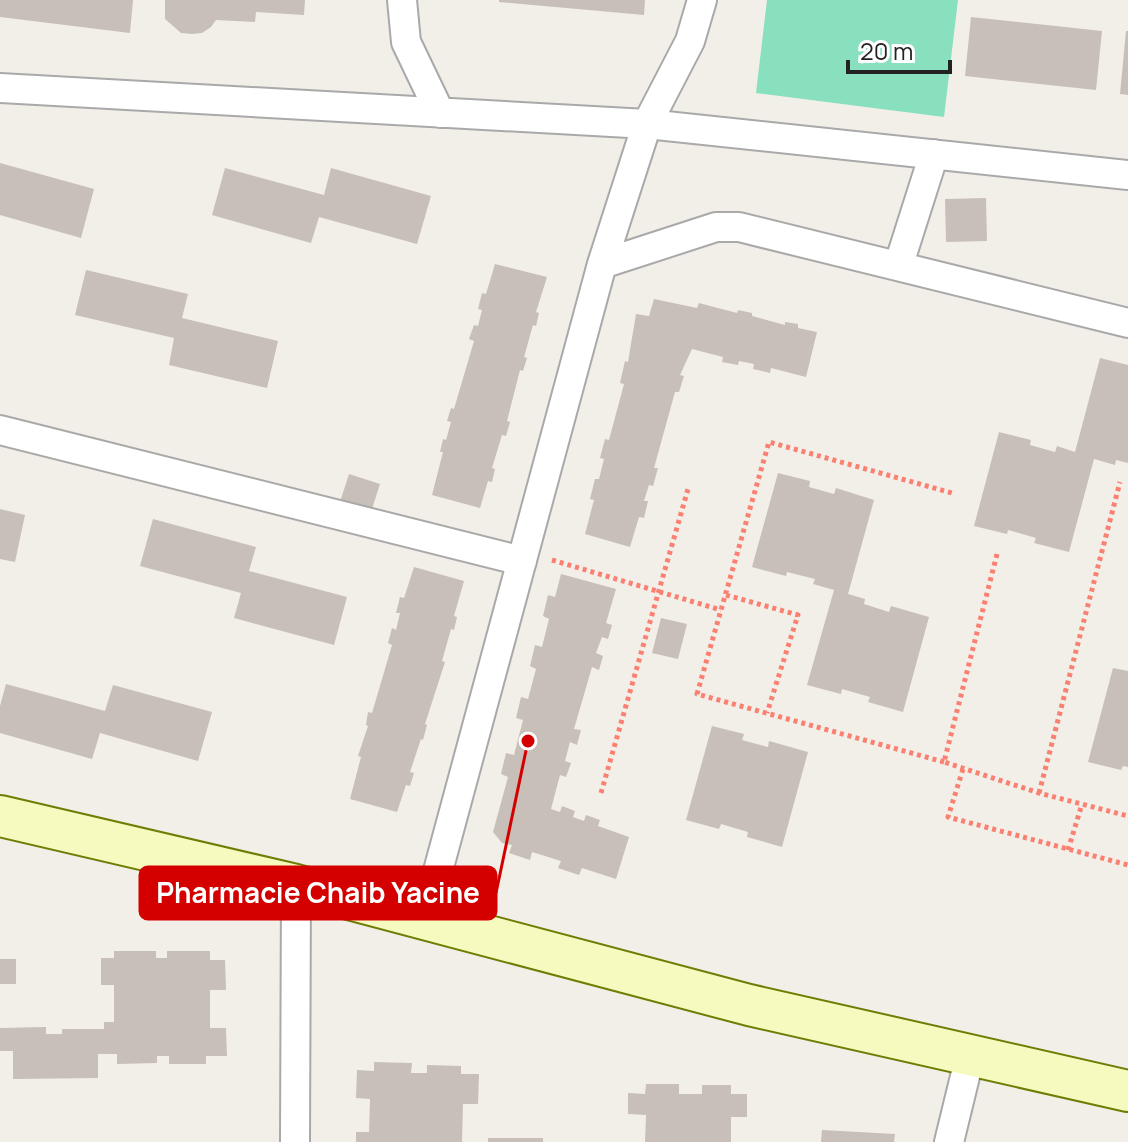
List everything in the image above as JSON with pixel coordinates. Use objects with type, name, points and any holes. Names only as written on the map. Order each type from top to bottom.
[{"type":"street","points":[[402,0],[406,42],[440,113]]},
{"type":"street","points":[[425,919],[602,264],[647,124],[690,41],[702,0]]},
{"type":"street","points":[[0,88],[647,124],[1128,175]]},
{"type":"street","points":[[899,264],[934,154]]},
{"type":"street","points":[[602,264],[701,231],[716,227],[739,227],[899,264],[1128,323]]},
{"type":"street","points":[[0,430],[523,556]]},
{"type":"street","points":[[0,816],[296,885],[749,1005],[1128,1091]]},
{"type":"street","points":[[295,1142],[296,885]]},
{"type":"street","points":[[949,1142],[970,1056]]},
{"type":"path","points":[[952,493],[769,442],[697,694],[1128,816]]},
{"type":"path","points":[[1039,793],[1120,482]]},
{"type":"path","points":[[601,793],[688,489]]},
{"type":"path","points":[[944,762],[997,554]]},
{"type":"path","points":[[523,556],[721,610]]},
{"type":"path","points":[[726,595],[798,615],[767,713]]},
{"type":"path","points":[[963,769],[948,817],[1128,865]]},
{"type":"path","points":[[1068,850],[1082,804]]},
{"type":"green space","points":[[767,0],[958,0],[944,117],[756,93]]},
{"type":"building","points":[[0,0],[133,0],[130,33],[0,17]]},
{"type":"building","points":[[165,0],[305,0],[304,15],[256,12],[255,22],[216,20],[202,33],[192,34],[181,33],[165,19]]},
{"type":"building","points":[[499,0],[645,0],[644,15]]},
{"type":"building","points":[[971,17],[1102,31],[1096,90],[965,76]]},
{"type":"building","points":[[1128,31],[1128,95],[1120,94]]},
{"type":"building","points":[[0,163],[94,189],[81,238],[0,215]]},
{"type":"building","points":[[225,168],[324,195],[331,168],[431,196],[417,244],[319,217],[311,243],[212,215]]},
{"type":"building","points":[[986,198],[987,241],[946,242],[945,199]]},
{"type":"building","points":[[495,264],[547,277],[536,312],[539,313],[536,326],[533,325],[524,357],[527,358],[523,371],[520,370],[506,436],[502,435],[492,468],[495,469],[492,482],[488,481],[480,508],[432,495],[443,452],[440,452],[443,439],[446,440],[451,422],[447,421],[451,408],[454,409],[474,341],[469,339],[474,325],[478,326],[482,293],[486,294]]},
{"type":"building","points":[[86,270],[188,294],[182,318],[278,341],[267,388],[169,365],[174,338],[75,315]]},
{"type":"building","points":[[654,299],[697,308],[699,303],[737,313],[738,310],[785,325],[785,322],[798,324],[798,328],[817,332],[806,377],[771,368],[770,373],[753,369],[754,364],[739,361],[738,365],[722,362],[723,357],[692,349],[680,375],[684,376],[679,392],[675,392],[654,468],[658,468],[653,486],[649,485],[644,501],[648,501],[644,518],[639,517],[630,547],[585,534],[594,500],[590,499],[595,479],[599,479],[604,459],[600,458],[605,439],[609,440],[624,384],[620,383],[625,361],[628,362],[636,314],[649,316]]},
{"type":"building","points":[[1100,358],[1128,365],[1128,463],[1116,460],[1115,465],[1094,459],[1069,552],[1034,543],[1036,538],[1008,530],[1007,534],[974,526],[999,432],[1031,440],[1030,445],[1055,452],[1057,446],[1075,452]]},
{"type":"building","points":[[778,473],[810,481],[809,487],[834,494],[836,488],[874,500],[848,594],[865,599],[864,604],[889,612],[891,606],[929,617],[903,712],[868,702],[870,697],[842,689],[841,694],[807,685],[834,590],[813,584],[815,579],[787,572],[786,576],[752,567]]},
{"type":"building","points":[[349,474],[380,484],[371,512],[340,502]]},
{"type":"building","points":[[0,509],[25,515],[15,562],[0,559]]},
{"type":"building","points":[[153,519],[256,547],[249,571],[347,597],[334,645],[234,618],[241,593],[140,566]]},
{"type":"building","points":[[414,567],[464,581],[454,616],[457,617],[454,630],[451,629],[423,740],[410,772],[414,773],[410,786],[406,785],[397,812],[350,799],[361,757],[358,756],[368,726],[368,712],[372,713],[392,645],[388,643],[392,628],[396,630],[400,597],[404,598]]},
{"type":"building","points":[[561,574],[616,589],[606,623],[612,625],[608,639],[602,637],[596,653],[603,656],[599,670],[592,667],[574,729],[581,730],[577,745],[570,742],[565,761],[571,763],[566,777],[560,775],[551,809],[560,812],[562,806],[575,811],[573,817],[584,821],[586,815],[600,820],[598,826],[629,837],[616,879],[582,868],[579,875],[558,868],[561,861],[532,852],[530,860],[509,853],[512,845],[502,843],[493,832],[508,777],[501,774],[506,753],[514,755],[523,720],[516,718],[521,697],[528,699],[536,669],[530,666],[535,645],[542,647],[549,619],[543,616],[548,595],[555,597]]},
{"type":"building","points":[[661,618],[687,624],[678,659],[652,653]]},
{"type":"building","points":[[1113,668],[1128,671],[1128,767],[1123,766],[1121,770],[1088,762]]},
{"type":"building","points":[[6,684],[105,711],[113,685],[212,712],[198,761],[100,733],[92,759],[0,733],[0,706]]},
{"type":"building","points":[[712,726],[744,734],[742,740],[768,747],[769,741],[808,752],[782,847],[747,837],[748,832],[721,824],[719,829],[686,820]]},
{"type":"building","points":[[114,951],[156,951],[156,958],[167,958],[167,951],[210,951],[210,960],[225,960],[226,990],[210,990],[210,1028],[226,1028],[227,1056],[206,1056],[206,1064],[169,1064],[169,1056],[157,1056],[157,1063],[117,1064],[117,1054],[98,1054],[98,1078],[13,1079],[13,1051],[0,1051],[0,1028],[46,1027],[46,1034],[62,1034],[62,1029],[104,1029],[104,1022],[114,1022],[114,985],[101,985],[101,958],[114,958]]},
{"type":"building","points":[[0,959],[16,959],[16,984],[0,984]]},
{"type":"building","points":[[374,1062],[412,1063],[411,1073],[427,1073],[427,1065],[461,1066],[461,1074],[479,1074],[478,1104],[463,1104],[462,1142],[356,1142],[356,1132],[369,1132],[370,1099],[356,1098],[357,1070],[374,1071]]},
{"type":"building","points":[[646,1084],[679,1084],[679,1094],[702,1094],[702,1085],[731,1085],[731,1094],[747,1094],[747,1117],[731,1117],[731,1142],[645,1142],[646,1115],[628,1114],[628,1093],[645,1094]]},
{"type":"building","points":[[822,1130],[895,1134],[894,1142],[821,1142]]},
{"type":"building","points":[[488,1138],[543,1138],[543,1142],[488,1142]]},
{"type":"place","name":"Pharmacie Chaib Yacine","points":[[528,741]]}]
